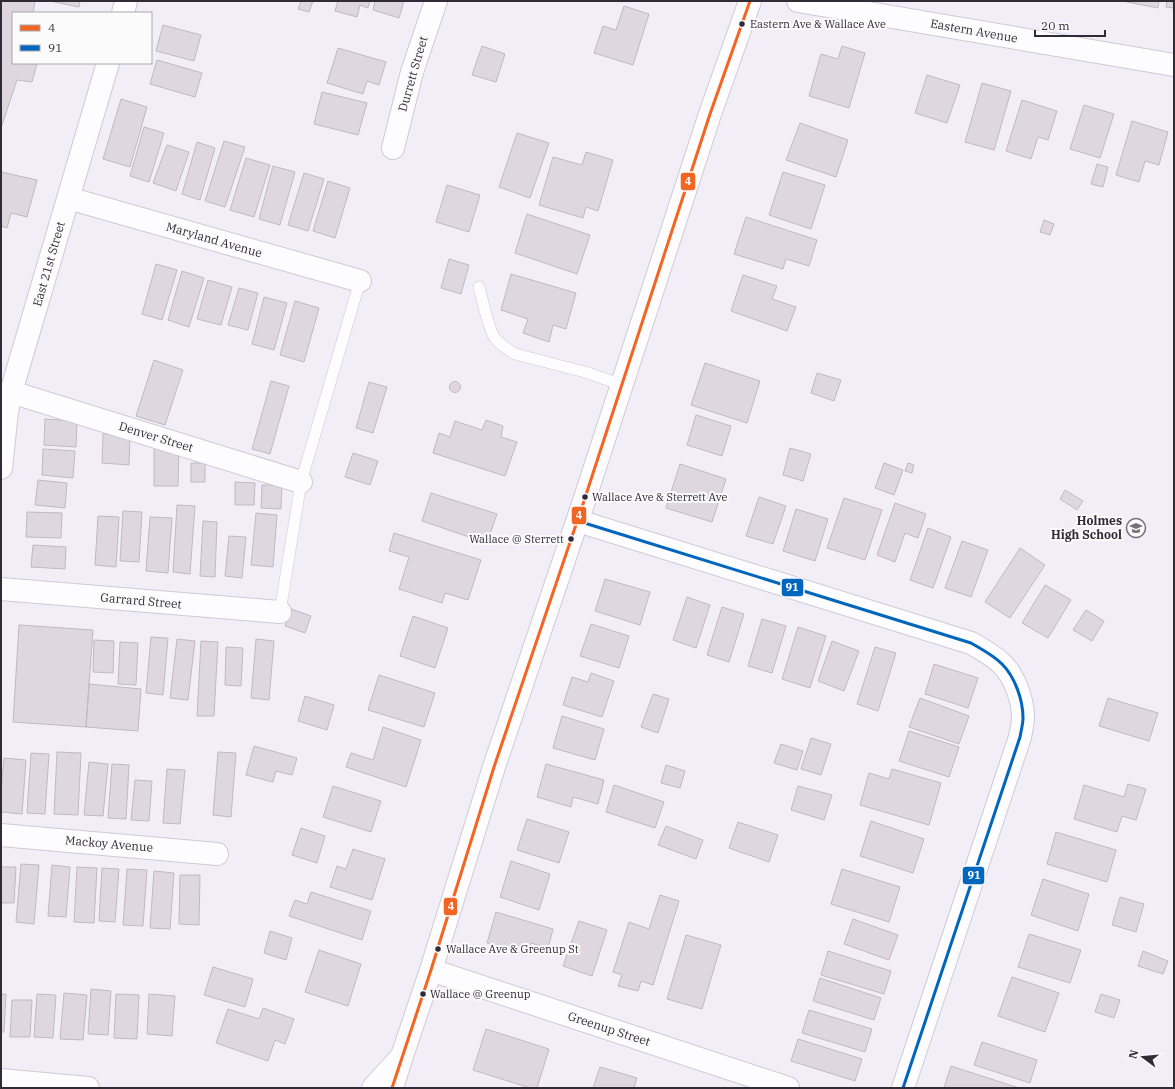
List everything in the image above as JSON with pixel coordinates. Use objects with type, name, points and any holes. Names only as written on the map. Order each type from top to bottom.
[{"type":"street","points":[[123,12],[126,1]]},
{"type":"street","name":"Durrett Street","points":[[393,148],[412,72],[436,1]]},
{"type":"street","points":[[392,1088],[431,970],[494,768],[578,521],[710,114],[750,1]]},
{"type":"street","name":"Eastern Avenue","points":[[798,1],[1174,65]]},
{"type":"street","name":"East 21st Street","points":[[1,468],[7,412],[11,392],[108,64]]},
{"type":"street","name":"Maryland Avenue","points":[[68,198],[360,281]]},
{"type":"street","name":"Denver Street","points":[[11,392],[301,482]]},
{"type":"street","points":[[578,521],[970,643],[988,653],[1002,664],[1014,682],[1022,707],[1023,719],[1020,737],[903,1088]]},
{"type":"street","name":"Garrard Street","points":[[1,589],[280,612]]},
{"type":"street","name":"Mackoy Avenue","points":[[1,835],[217,854]]},
{"type":"street","name":"Greenup Street","points":[[431,970],[788,1088]]},
{"type":"street","points":[[373,1088],[402,1056]]},
{"type":"street","points":[[1,1080],[88,1088]]},
{"type":"lane","points":[[280,612],[301,482],[360,281]]},
{"type":"lane","points":[[479,287],[485,313],[494,337],[510,351],[532,359],[585,372],[622,385]]},
{"type":"building","points":[[1,1],[35,1],[33,12],[12,12],[12,64],[37,64],[32,82],[17,80],[1,128]]},
{"type":"building","points":[[50,1],[80,1],[79,7]]},
{"type":"building","points":[[301,1],[313,1],[309,12],[298,9]]},
{"type":"building","points":[[338,1],[370,1],[368,8],[360,5],[357,17],[335,11]]},
{"type":"building","points":[[375,1],[404,1],[399,18],[373,10]]},
{"type":"building","points":[[1122,1],[1159,1],[1158,8]]},
{"type":"building","points":[[1167,1],[1174,1],[1174,8],[1166,7]]},
{"type":"building","points":[[624,6],[649,14],[633,65],[594,53],[603,26],[616,30]]},
{"type":"building","points":[[163,25],[201,35],[194,61],[156,51]]},
{"type":"building","points":[[482,46],[505,54],[496,82],[472,75]]},
{"type":"building","points":[[842,46],[865,53],[849,108],[809,96],[821,54],[838,59]]},
{"type":"building","points":[[338,48],[386,62],[379,85],[367,81],[363,94],[327,83]]},
{"type":"building","points":[[157,60],[202,73],[195,97],[150,84]]},
{"type":"building","points":[[927,75],[960,85],[947,123],[915,113]]},
{"type":"building","points":[[982,83],[1011,91],[994,150],[965,142]]},
{"type":"building","points":[[322,92],[367,103],[358,135],[314,124]]},
{"type":"building","points":[[121,99],[147,107],[130,167],[103,159]]},
{"type":"building","points":[[1022,100],[1057,111],[1048,140],[1038,137],[1031,159],[1006,151]]},
{"type":"building","points":[[1084,105],[1114,114],[1100,158],[1070,149]]},
{"type":"building","points":[[1132,121],[1168,132],[1159,165],[1145,161],[1139,182],[1116,175]]},
{"type":"building","points":[[800,123],[848,140],[836,177],[786,160]]},
{"type":"building","points":[[144,127],[164,133],[149,182],[130,176]]},
{"type":"building","points":[[517,133],[549,143],[530,198],[499,187]]},
{"type":"building","points":[[224,141],[245,147],[225,207],[205,201]]},
{"type":"building","points":[[197,142],[215,148],[200,200],[182,194]]},
{"type":"building","points":[[167,145],[189,152],[176,191],[153,183]]},
{"type":"building","points":[[586,152],[613,160],[598,211],[586,207],[583,218],[539,205],[553,157],[582,165]]},
{"type":"building","points":[[246,158],[270,165],[254,217],[230,210]]},
{"type":"building","points":[[1097,164],[1108,167],[1103,187],[1091,184]]},
{"type":"building","points":[[273,166],[295,172],[280,225],[259,219]]},
{"type":"building","points":[[1,172],[37,180],[27,217],[11,213],[7,228],[1,226]]},
{"type":"building","points":[[783,172],[825,185],[811,229],[769,215]]},
{"type":"building","points":[[304,173],[324,179],[308,231],[288,225]]},
{"type":"building","points":[[328,181],[350,188],[335,238],[313,231]]},
{"type":"building","points":[[447,185],[480,195],[469,232],[436,222]]},
{"type":"building","points":[[527,214],[590,235],[577,274],[515,253]]},
{"type":"building","points":[[746,217],[817,240],[809,266],[786,259],[783,269],[734,254]]},
{"type":"building","points":[[1044,220],[1054,224],[1050,235],[1040,232]]},
{"type":"building","points":[[449,259],[469,265],[461,294],[441,288]]},
{"type":"building","points":[[156,264],[177,270],[162,320],[142,314]]},
{"type":"building","points":[[182,271],[204,278],[189,327],[168,320]]},
{"type":"building","points":[[511,274],[576,293],[566,329],[553,325],[549,342],[523,333],[528,319],[501,310]]},
{"type":"building","points":[[743,275],[777,286],[772,299],[796,307],[787,331],[731,311]]},
{"type":"building","points":[[208,280],[232,287],[221,325],[197,319]]},
{"type":"building","points":[[239,288],[258,293],[248,330],[228,325]]},
{"type":"building","points":[[264,297],[287,303],[274,350],[252,344]]},
{"type":"building","points":[[295,301],[319,308],[304,362],[280,355]]},
{"type":"building","points":[[154,360],[183,370],[165,425],[136,416]]},
{"type":"building","points":[[705,363],[760,381],[747,423],[691,405]]},
{"type":"building","points":[[817,373],[841,380],[834,401],[811,393]]},
{"type":"building","points":[[271,381],[289,386],[270,454],[252,449]]},
{"type":"building","points":[[455,381],[459,383],[461,387],[459,391],[455,393],[451,391],[449,387],[451,383]]},
{"type":"building","points":[[369,382],[387,387],[373,433],[356,428]]},
{"type":"building","points":[[696,415],[731,426],[722,456],[687,445]]},
{"type":"building","points":[[45,419],[77,421],[76,447],[44,445]]},
{"type":"building","points":[[486,420],[503,426],[501,437],[517,442],[505,476],[433,453],[439,433],[450,437],[455,421],[482,430]]},
{"type":"building","points":[[103,434],[130,435],[129,465],[102,463]]},
{"type":"building","points":[[154,447],[179,447],[178,486],[154,486]]},
{"type":"building","points":[[790,448],[811,454],[803,481],[783,475]]},
{"type":"building","points":[[43,449],[75,451],[73,478],[42,475]]},
{"type":"building","points":[[353,453],[378,461],[370,485],[345,477]]},
{"type":"building","points":[[191,463],[205,463],[205,482],[191,482]]},
{"type":"building","points":[[884,463],[903,470],[894,495],[875,488]]},
{"type":"building","points":[[908,463],[914,465],[912,473],[905,471]]},
{"type":"building","points":[[680,464],[726,479],[712,522],[666,508]]},
{"type":"building","points":[[38,480],[67,483],[65,508],[35,505]]},
{"type":"building","points":[[235,482],[255,483],[254,505],[235,505]]},
{"type":"building","points":[[262,485],[282,485],[281,509],[261,508]]},
{"type":"building","points":[[1065,490],[1083,501],[1077,510],[1060,499]]},
{"type":"building","points":[[431,493],[497,514],[487,543],[422,521]]},
{"type":"building","points":[[759,497],[786,506],[773,544],[746,536]]},
{"type":"building","points":[[844,498],[882,510],[865,560],[827,548]]},
{"type":"building","points":[[895,503],[926,514],[918,538],[905,533],[895,562],[877,555]]},
{"type":"building","points":[[177,505],[195,506],[190,574],[173,572]]},
{"type":"building","points":[[796,509],[828,519],[815,561],[783,551]]},
{"type":"building","points":[[123,511],[142,512],[139,562],[120,561]]},
{"type":"building","points":[[27,512],[62,513],[61,538],[26,537]]},
{"type":"building","points":[[256,513],[277,515],[273,567],[251,565]]},
{"type":"building","points":[[98,516],[119,517],[116,567],[95,565]]},
{"type":"building","points":[[150,517],[172,518],[168,573],[146,571]]},
{"type":"building","points":[[203,521],[217,522],[215,577],[200,576]]},
{"type":"building","points":[[928,528],[951,537],[933,588],[910,580]]},
{"type":"building","points":[[394,533],[481,560],[468,600],[445,593],[442,603],[399,589],[409,557],[389,551]]},
{"type":"building","points":[[229,536],[246,537],[242,578],[225,576]]},
{"type":"building","points":[[962,541],[988,550],[971,597],[945,588]]},
{"type":"building","points":[[33,545],[66,547],[65,569],[31,567]]},
{"type":"building","points":[[1020,548],[1045,565],[1010,618],[985,602]]},
{"type":"building","points":[[605,579],[650,592],[640,625],[595,611]]},
{"type":"building","points":[[1045,585],[1071,600],[1048,638],[1022,623]]},
{"type":"building","points":[[687,597],[710,605],[696,648],[673,640]]},
{"type":"building","points":[[722,607],[744,614],[729,662],[707,655]]},
{"type":"building","points":[[291,609],[311,616],[305,633],[285,626]]},
{"type":"building","points":[[1086,610],[1104,621],[1092,641],[1073,630]]},
{"type":"building","points":[[413,616],[448,628],[435,668],[400,656]]},
{"type":"building","points":[[762,619],[786,626],[772,673],[748,666]]},
{"type":"building","points":[[591,624],[629,636],[619,668],[580,656]]},
{"type":"building","points":[[19,625],[93,630],[86,727],[13,722]]},
{"type":"building","points":[[798,627],[826,636],[810,688],[782,679]]},
{"type":"building","points":[[151,637],[168,638],[163,695],[146,693]]},
{"type":"building","points":[[177,639],[195,641],[188,700],[170,698]]},
{"type":"building","points":[[256,639],[274,641],[269,700],[251,698]]},
{"type":"building","points":[[94,640],[114,641],[113,673],[93,672]]},
{"type":"building","points":[[201,641],[218,642],[214,716],[197,716]]},
{"type":"building","points":[[832,641],[859,651],[844,691],[818,681]]},
{"type":"building","points":[[120,642],[138,643],[136,685],[118,684]]},
{"type":"building","points":[[226,647],[243,648],[241,686],[225,685]]},
{"type":"building","points":[[875,647],[896,653],[878,711],[857,704]]},
{"type":"building","points":[[934,664],[978,678],[968,708],[925,694]]},
{"type":"building","points":[[591,673],[614,681],[602,717],[563,705],[572,677],[588,682]]},
{"type":"building","points":[[379,675],[435,693],[424,727],[368,710]]},
{"type":"building","points":[[89,684],[141,689],[138,731],[86,727]]},
{"type":"building","points":[[653,694],[669,699],[658,733],[641,727]]},
{"type":"building","points":[[305,696],[334,705],[327,730],[298,721]]},
{"type":"building","points":[[920,698],[969,716],[959,744],[909,727]]},
{"type":"building","points":[[1108,698],[1158,713],[1149,741],[1099,726]]},
{"type":"building","points":[[562,716],[604,729],[595,760],[553,748]]},
{"type":"building","points":[[383,727],[421,740],[406,787],[346,767],[351,753],[373,760]]},
{"type":"building","points":[[909,731],[959,747],[949,777],[899,761]]},
{"type":"building","points":[[811,738],[831,744],[821,775],[801,769]]},
{"type":"building","points":[[781,744],[803,751],[797,770],[774,763]]},
{"type":"building","points":[[254,746],[297,758],[292,775],[276,771],[273,782],[246,775]]},
{"type":"building","points":[[57,752],[81,753],[78,815],[54,814]]},
{"type":"building","points":[[218,752],[236,753],[231,817],[213,815]]},
{"type":"building","points":[[31,753],[49,754],[45,814],[27,813]]},
{"type":"building","points":[[4,758],[26,760],[22,814],[1,812],[1,790]]},
{"type":"building","points":[[89,762],[108,764],[103,816],[84,815]]},
{"type":"building","points":[[112,764],[129,765],[126,819],[108,818]]},
{"type":"building","points":[[546,764],[604,780],[598,804],[573,797],[571,807],[537,797]]},
{"type":"building","points":[[666,765],[685,771],[680,788],[661,783]]},
{"type":"building","points":[[167,769],[185,770],[180,824],[163,823]]},
{"type":"building","points":[[892,769],[941,783],[929,825],[860,805],[869,773],[889,779]]},
{"type":"building","points":[[135,780],[152,781],[149,821],[131,820]]},
{"type":"building","points":[[1128,784],[1146,789],[1136,820],[1122,816],[1117,832],[1074,819],[1084,785],[1124,797]]},
{"type":"building","points":[[614,785],[664,802],[655,828],[606,812]]},
{"type":"building","points":[[333,786],[381,801],[371,832],[323,817]]},
{"type":"building","points":[[798,786],[832,795],[824,820],[791,810]]},
{"type":"building","points":[[527,819],[569,832],[559,863],[517,850]]},
{"type":"building","points":[[871,821],[924,839],[913,873],[860,856]]},
{"type":"building","points":[[738,822],[778,835],[769,862],[729,848]]},
{"type":"building","points":[[666,826],[703,840],[696,859],[658,845]]},
{"type":"building","points":[[301,828],[325,836],[317,863],[292,855]]},
{"type":"building","points":[[1056,832],[1116,850],[1107,882],[1047,864]]},
{"type":"building","points":[[353,849],[385,859],[372,900],[330,887],[337,866],[346,869]]},
{"type":"building","points":[[511,861],[550,874],[539,910],[500,897]]},
{"type":"building","points":[[21,864],[39,865],[34,924],[16,922]]},
{"type":"building","points":[[52,865],[70,867],[66,917],[48,916]]},
{"type":"building","points":[[1,867],[16,867],[14,903],[1,903]]},
{"type":"building","points":[[77,867],[97,868],[94,923],[74,922]]},
{"type":"building","points":[[102,868],[119,869],[115,922],[99,921]]},
{"type":"building","points":[[127,869],[147,870],[143,926],[123,925]]},
{"type":"building","points":[[842,869],[900,887],[889,922],[831,904]]},
{"type":"building","points":[[154,871],[174,873],[170,929],[150,928]]},
{"type":"building","points":[[180,875],[200,875],[199,925],[179,924]]},
{"type":"building","points":[[1043,879],[1089,894],[1078,931],[1031,915]]},
{"type":"building","points":[[311,892],[371,911],[362,940],[289,916],[295,900],[307,904]]},
{"type":"building","points":[[660,895],[679,901],[653,985],[641,981],[638,991],[618,986],[622,975],[613,972],[629,922],[649,929]]},
{"type":"building","points":[[1120,897],[1144,904],[1136,932],[1112,925]]},
{"type":"building","points":[[496,912],[553,929],[548,948],[531,943],[527,955],[487,943]]},
{"type":"building","points":[[853,919],[898,935],[889,960],[844,944]]},
{"type":"building","points":[[579,921],[607,930],[592,976],[563,966]]},
{"type":"building","points":[[270,931],[292,938],[286,960],[264,953]]},
{"type":"building","points":[[1029,934],[1081,950],[1070,983],[1018,967]]},
{"type":"building","points":[[686,935],[721,945],[702,1009],[667,999]]},
{"type":"building","points":[[319,950],[361,964],[348,1006],[305,992]]},
{"type":"building","points":[[828,951],[891,971],[884,994],[821,975]]},
{"type":"building","points":[[1143,951],[1168,961],[1163,974],[1138,966]]},
{"type":"building","points":[[213,967],[253,979],[245,1007],[204,995]]},
{"type":"building","points":[[1012,977],[1059,993],[1045,1032],[998,1016]]},
{"type":"building","points":[[820,978],[881,998],[874,1020],[813,1001]]},
{"type":"building","points":[[91,989],[111,991],[108,1035],[88,1034]]},
{"type":"building","points":[[64,993],[87,995],[83,1040],[60,1039]]},
{"type":"building","points":[[1,994],[6,994],[4,1032],[1,1032]]},
{"type":"building","points":[[37,994],[56,995],[53,1038],[34,1037]]},
{"type":"building","points":[[116,994],[139,995],[137,1039],[114,1038]]},
{"type":"building","points":[[149,994],[175,996],[172,1036],[147,1034]]},
{"type":"building","points":[[1101,994],[1120,1000],[1114,1018],[1095,1012]]},
{"type":"building","points":[[12,1000],[32,1000],[30,1037],[10,1037]]},
{"type":"building","points":[[263,1008],[294,1019],[285,1044],[275,1040],[268,1061],[216,1043],[228,1009],[259,1019]]},
{"type":"building","points":[[809,1010],[872,1029],[865,1052],[802,1033]]},
{"type":"building","points":[[486,1029],[549,1049],[537,1088],[530,1088],[473,1070]]},
{"type":"building","points":[[798,1039],[862,1059],[855,1081],[791,1061]]},
{"type":"building","points":[[982,1042],[1037,1060],[1030,1083],[974,1065]]},
{"type":"building","points":[[951,1066],[1019,1088],[944,1088]]},
{"type":"building","points":[[600,1067],[637,1078],[634,1088],[593,1088]]},
{"type":"transit line","name":"4","points":[[392,1088],[431,970],[494,767],[583,504],[710,114],[750,1]]},
{"type":"transit line","name":"91","points":[[578,521],[971,643],[987,652],[1002,664],[1011,675],[1022,704],[1023,720],[1020,737],[903,1088]]},
{"type":"place","name":"Eastern Ave & Wallace Ave","points":[[742,24]]},
{"type":"place","name":"Wallace Ave & Sterrett Ave","points":[[585,497]]},
{"type":"place","name":"Holmes High School","points":[[1136,528]]},
{"type":"place","name":"Wallace @ Sterrett","points":[[571,539]]},
{"type":"place","name":"Wallace Ave & Greenup St","points":[[438,949]]},
{"type":"place","name":"Wallace @ Greenup","points":[[423,994]]}]
